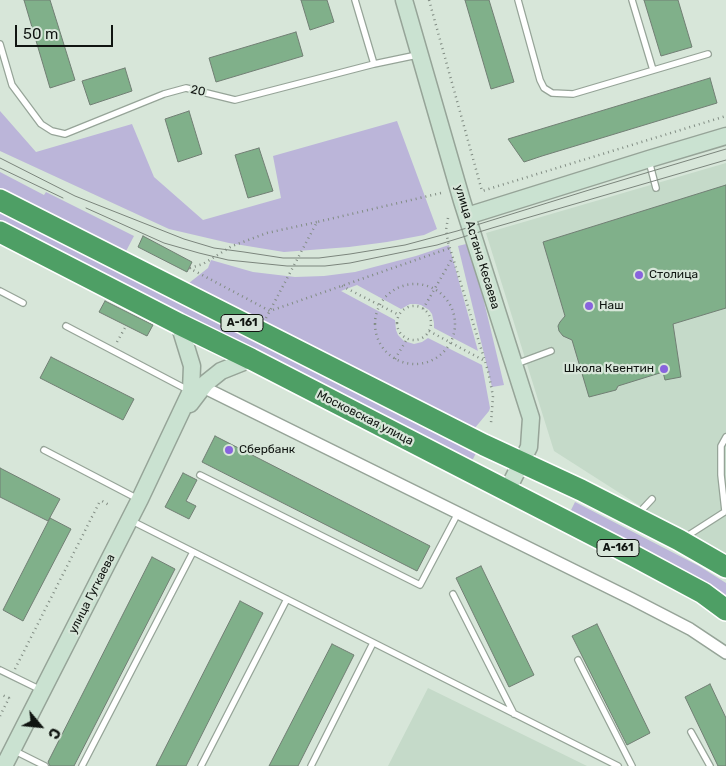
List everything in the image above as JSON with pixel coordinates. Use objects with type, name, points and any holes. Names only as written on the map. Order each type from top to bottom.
[{"type":"highway","name":"А-161","points":[[0,200],[484,445],[581,490],[679,540],[726,567]]},
{"type":"highway","name":"Московская улица","points":[[0,232],[251,359],[694,588],[726,610]]},
{"type":"street","name":"улица Астана Кесаева","points":[[404,0],[467,216],[531,418],[529,447],[507,491]]},
{"type":"street","points":[[467,216],[726,136]]},
{"type":"street","points":[[179,324],[197,389],[615,590],[690,629],[726,653]]},
{"type":"street","name":"улица Гугкаева","points":[[6,759],[130,520],[178,420],[197,389],[221,372],[251,359]]},
{"type":"lane","points":[[355,0],[374,64]]},
{"type":"lane","points":[[518,0],[540,80],[544,88],[552,93],[573,94],[708,54]]},
{"type":"lane","points":[[632,0],[654,70]]},
{"type":"lane","name":"20","points":[[0,44],[12,85],[41,124],[52,131],[65,134],[164,94],[186,88],[235,100],[420,54]]},
{"type":"lane","points":[[648,159],[656,188]]},
{"type":"lane","points":[[0,291],[23,303]]},
{"type":"lane","points":[[66,326],[112,350],[197,389]]},
{"type":"lane","points":[[514,364],[551,351]]},
{"type":"lane","points":[[679,540],[687,537],[726,511],[721,465],[722,446],[726,437]]},
{"type":"lane","points":[[44,450],[140,500]]},
{"type":"lane","points":[[200,474],[420,585],[458,513]]},
{"type":"lane","points":[[635,518],[652,499]]},
{"type":"lane","points":[[130,520],[618,766]]},
{"type":"lane","points":[[82,766],[193,552]]},
{"type":"lane","points":[[453,594],[514,714]]},
{"type":"lane","points":[[201,766],[286,599]]},
{"type":"lane","points":[[311,766],[374,643]]},
{"type":"lane","points":[[578,660],[632,766]]},
{"type":"lane","points":[[0,670],[42,691]]},
{"type":"lane","points":[[691,732],[710,766]]},
{"type":"lane","points":[[6,759],[45,766]]},
{"type":"path","points":[[429,0],[482,191],[726,116]]},
{"type":"path","points":[[441,193],[267,233],[232,246],[203,264],[189,268],[270,312],[450,248]]},
{"type":"path","points":[[448,218],[446,230],[452,256],[488,371],[492,396],[491,422]]},
{"type":"path","points":[[259,332],[317,222]]},
{"type":"path","points":[[424,309],[452,256]]},
{"type":"path","points":[[416,284],[435,288],[446,297],[453,309],[456,322],[454,336],[444,353],[427,363],[408,364],[395,360],[382,347],[376,336],[375,317],[379,305],[392,291],[404,285],[416,284]]},
{"type":"path","points":[[342,286],[400,315]]},
{"type":"path","points":[[415,306],[424,309],[429,315],[430,331],[420,340],[407,339],[400,333],[398,328],[400,315],[406,308],[410,307],[415,306]]},
{"type":"path","points":[[112,350],[126,326]]},
{"type":"path","points":[[430,331],[484,360]]},
{"type":"path","points":[[395,360],[407,339]]},
{"type":"path","points":[[15,670],[99,503],[102,501],[109,505]]},
{"type":"path","points":[[0,716],[9,698],[2,695]]},
{"type":"shaded area","points":[[0,111],[36,152],[132,124],[154,177],[203,220],[281,198],[273,156],[397,121],[437,229],[424,235],[387,242],[284,252],[229,243],[169,229],[0,151]]},
{"type":"shaded area","points":[[726,163],[726,561],[554,451],[486,233]]},
{"type":"shaded area","points":[[0,172],[44,195],[46,192],[134,236],[123,257],[0,195]]},
{"type":"shaded area","points":[[0,212],[477,451],[470,465],[0,224]]},
{"type":"shaded area","points":[[470,243],[504,385],[492,387],[458,246]]},
{"type":"shaded area","points":[[449,245],[478,351],[434,328],[432,314],[421,305],[410,304],[401,309],[357,285],[341,291],[395,320],[398,335],[404,341],[414,344],[428,338],[482,365],[490,408],[474,429],[189,283],[208,268],[211,260],[253,272],[295,277],[324,276],[355,272]]},
{"type":"shaded area","points":[[575,502],[699,566],[726,583],[726,598],[570,512]]},
{"type":"shaded area","points":[[428,688],[587,766],[388,766]]},
{"type":"building","points":[[24,0],[50,0],[75,80],[50,88]]},
{"type":"building","points":[[301,0],[327,0],[334,22],[310,30]]},
{"type":"building","points":[[465,0],[489,0],[514,82],[491,89]]},
{"type":"building","points":[[644,0],[678,0],[692,47],[661,56]]},
{"type":"building","points":[[296,32],[303,56],[216,82],[209,58]]},
{"type":"building","points":[[125,68],[132,91],[90,105],[82,81]]},
{"type":"building","points":[[710,78],[717,103],[524,162],[508,139]]},
{"type":"building","points":[[189,111],[202,154],[178,162],[165,119]]},
{"type":"building","points":[[259,148],[273,191],[248,198],[235,155]]},
{"type":"building","name":"Столица","points":[[726,185],[726,308],[673,324],[681,377],[665,380],[663,372],[618,386],[616,390],[589,397],[572,340],[563,336],[559,331],[558,326],[565,316],[543,242]]},
{"type":"building","points":[[143,236],[192,262],[187,272],[138,247]]},
{"type":"building","points":[[105,301],[153,325],[147,336],[99,312]]},
{"type":"building","points":[[51,357],[134,399],[123,420],[40,378]]},
{"type":"building","points":[[215,436],[430,546],[417,571],[202,462]]},
{"type":"building","points":[[0,468],[60,499],[48,521],[0,497]]},
{"type":"building","points":[[183,473],[197,480],[186,501],[196,506],[189,519],[165,507]]},
{"type":"building","points":[[50,518],[71,529],[23,621],[3,610]]},
{"type":"building","points":[[152,557],[175,569],[74,766],[50,766],[48,762]]},
{"type":"building","points":[[481,566],[534,675],[509,687],[456,578]]},
{"type":"building","points":[[240,601],[263,613],[186,766],[156,766]]},
{"type":"building","points":[[597,624],[650,733],[627,745],[572,636]]},
{"type":"building","points":[[332,644],[354,655],[298,766],[269,766]]},
{"type":"building","points":[[710,684],[726,718],[726,766],[718,766],[685,697]]},
{"type":"tram line","points":[[0,158],[75,196],[184,239],[214,248],[283,258],[319,258],[405,245],[726,149]]},
{"type":"tram line","points":[[86,208],[164,243],[199,253],[228,260],[287,266],[325,266],[350,263],[437,245],[726,160]]},
{"type":"tram line","points":[[0,168],[63,198]]},
{"type":"place","name":"Столица","points":[[639,275]]},
{"type":"place","name":"Наш","points":[[589,306]]},
{"type":"place","name":"Школа Квентин","points":[[664,369]]},
{"type":"place","name":"Сбербанк","points":[[229,450]]}]
